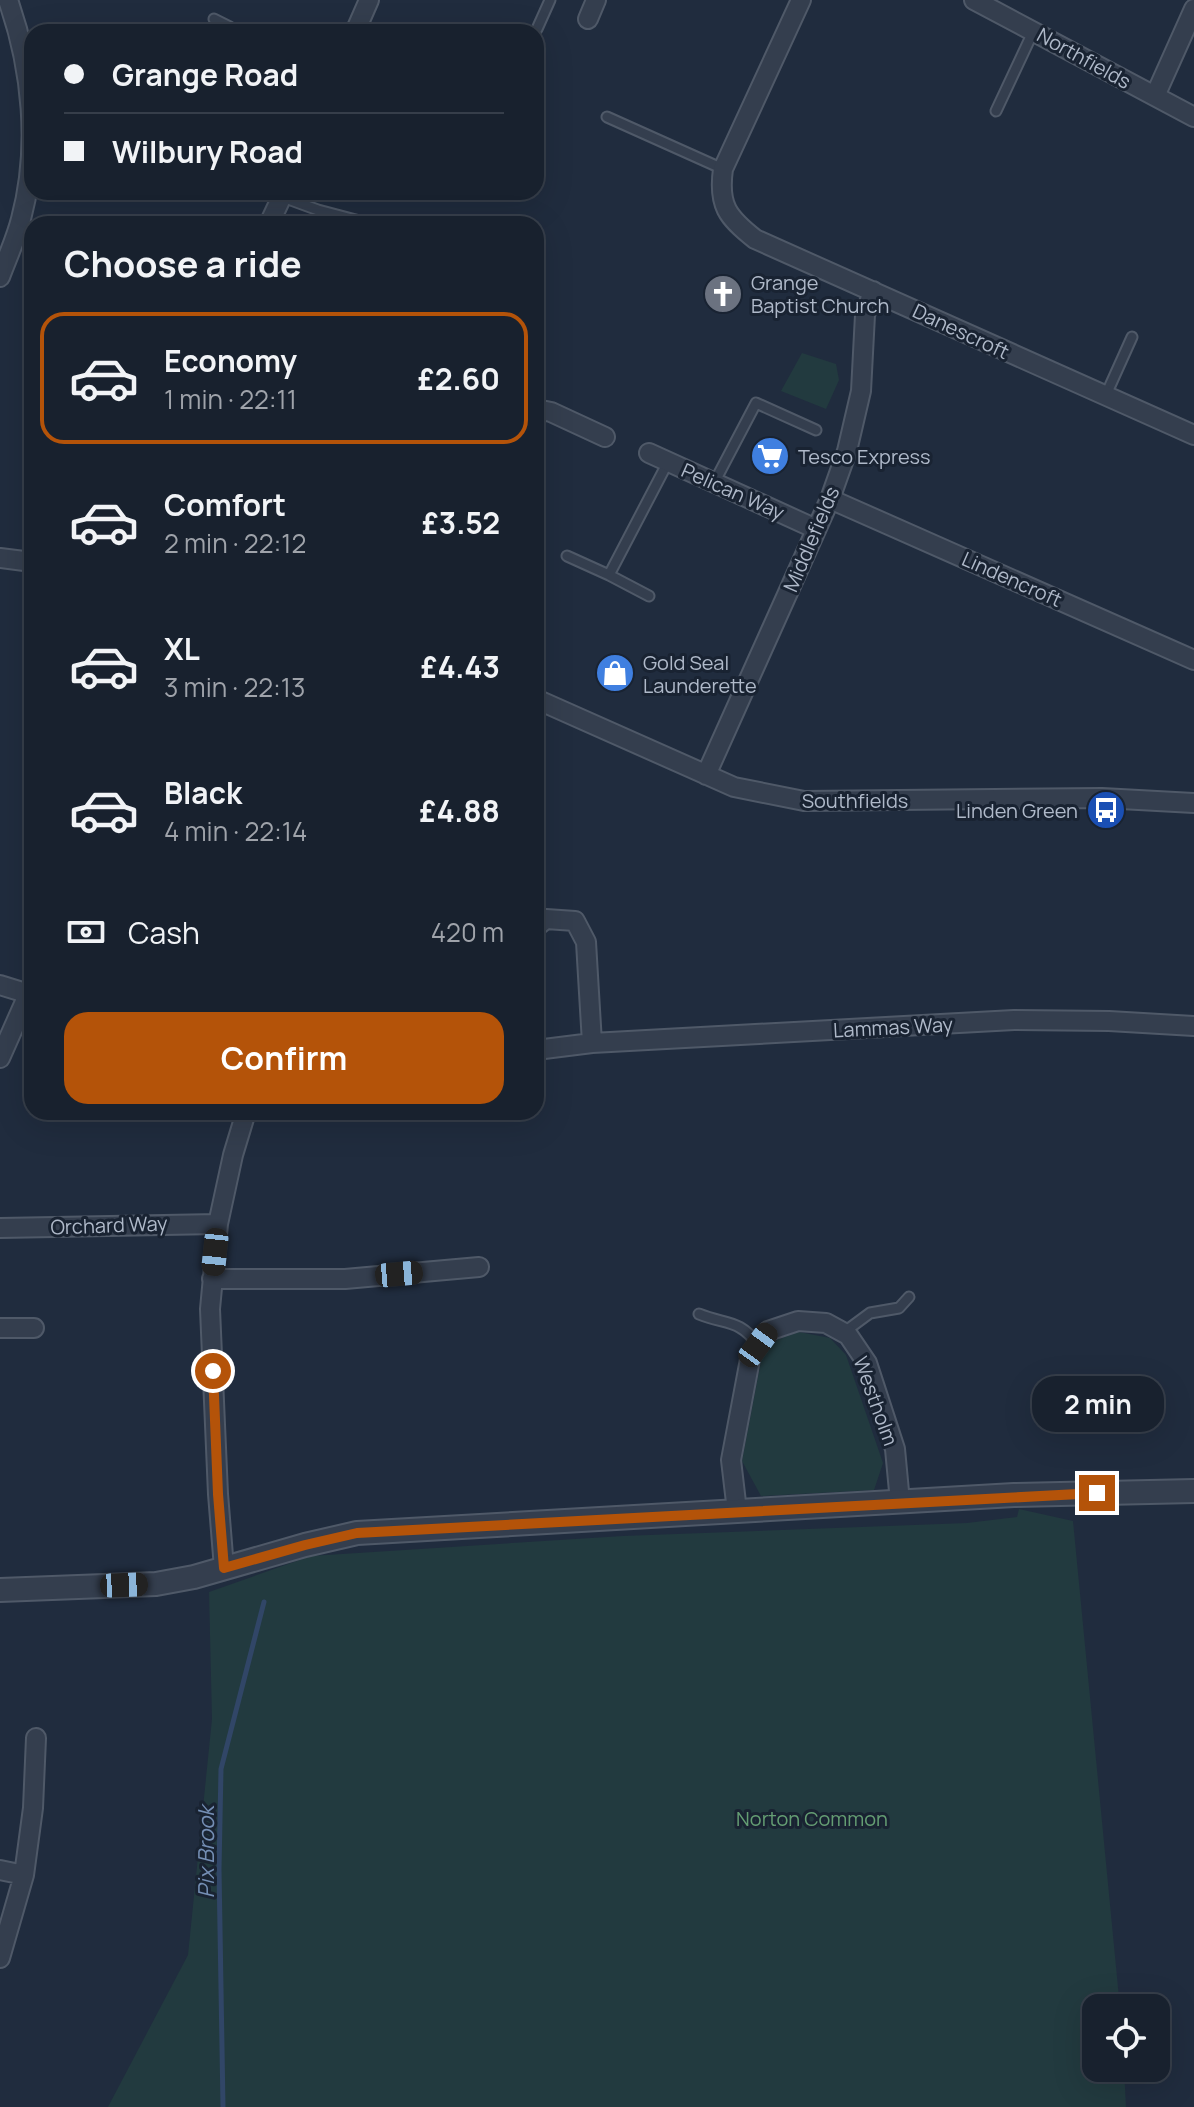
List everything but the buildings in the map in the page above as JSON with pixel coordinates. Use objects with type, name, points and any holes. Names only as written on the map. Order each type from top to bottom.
[{"type":"street","points":[[8,0],[20,34],[24,58]]},
{"type":"street","points":[[358,24],[369,0]]},
{"type":"street","name":"Danescroft","points":[[801,0],[723,169],[720,189],[726,211],[737,226],[755,239],[1194,435]]},
{"type":"street","name":"Northfields","points":[[974,0],[1194,117]]},
{"type":"street","points":[[1155,96],[1194,9]]},
{"type":"street","points":[[0,277],[21,220],[25,200]]},
{"type":"street","name":"Middlefields","points":[[706,775],[830,499],[856,416],[863,371],[865,315],[873,291]]},
{"type":"street","points":[[544,411],[605,437]]},
{"type":"street","name":"Pelican Way","points":[[649,453],[816,529]]},
{"type":"street","name":"Lindencroft","points":[[830,499],[1194,660]]},
{"type":"street","points":[[0,558],[24,561]]},
{"type":"street","name":"Southfields","points":[[544,703],[742,790],[804,801],[1102,798],[1194,803]]},
{"type":"street","points":[[544,921],[575,921],[586,942],[592,1043]]},
{"type":"street","points":[[0,985],[24,989]]},
{"type":"street","points":[[0,1058],[24,1004]]},
{"type":"street","name":"Lammas Way","points":[[544,1049],[592,1043],[1014,1020],[1194,1026]]},
{"type":"street","points":[[224,1568],[210,1309],[218,1224],[244,1120]]},
{"type":"street","name":"Orchard Way","points":[[0,1228],[218,1224]]},
{"type":"street","points":[[212,1279],[345,1279],[479,1267]]},
{"type":"street","name":"Westholm","points":[[758,1345],[768,1331],[798,1321],[826,1323],[848,1335],[867,1363],[895,1449],[900,1502]]},
{"type":"street","points":[[0,1328],[34,1328]]},
{"type":"street","points":[[737,1511],[731,1460],[751,1354],[758,1345]]},
{"type":"street","points":[[0,1590],[156,1584],[357,1533],[1069,1493],[1194,1491]]},
{"type":"street","points":[[0,1958],[24,1875],[32,1820],[36,1738]]},
{"type":"street","points":[[0,1870],[24,1875]]},
{"type":"lane","points":[[539,24],[550,0]]},
{"type":"lane","points":[[214,19],[224,24]]},
{"type":"lane","points":[[996,111],[1034,30]]},
{"type":"lane","points":[[607,117],[723,169]]},
{"type":"lane","points":[[294,200],[341,216]]},
{"type":"lane","points":[[1105,397],[1132,337]]},
{"type":"lane","points":[[715,481],[756,403],[816,430]]},
{"type":"lane","points":[[609,575],[668,462]]},
{"type":"lane","points":[[567,556],[649,596]]},
{"type":"lane","points":[[843,1333],[870,1313],[899,1308],[909,1297]]},
{"type":"lane","points":[[699,1314],[739,1325],[749,1332],[758,1345]]},
{"type":"green space","points":[[802,353],[836,364],[839,380],[826,409],[781,391]]},
{"type":"green space","points":[[799,1332],[830,1338],[846,1355],[883,1463],[874,1490],[761,1496],[742,1461],[762,1356],[777,1340]]},
{"type":"green space","name":"Norton Common","points":[[1019,1509],[1073,1521],[1119,1994],[1082,1994],[1082,2082],[1125,2082],[1126,2107],[108,2107],[188,1955],[212,1719],[209,1592],[311,1556],[623,1536],[967,1523],[1017,1517]]},
{"type":"waterway","name":"Pix Brook","points":[[223,2107],[219,1869],[221,1769],[264,1602]]},
{"type":"place","name":"Grange Baptist Church","points":[[723,294]]},
{"type":"place","name":"Tesco Express","points":[[770,456]]},
{"type":"place","name":"Gold Seal Launderette","points":[[615,673]]},
{"type":"place","name":"Linden Green","points":[[1106,810]]},
{"type":"route","points":[[213,1371],[224,1568],[357,1533],[1014,1495],[1097,1493]]}]
